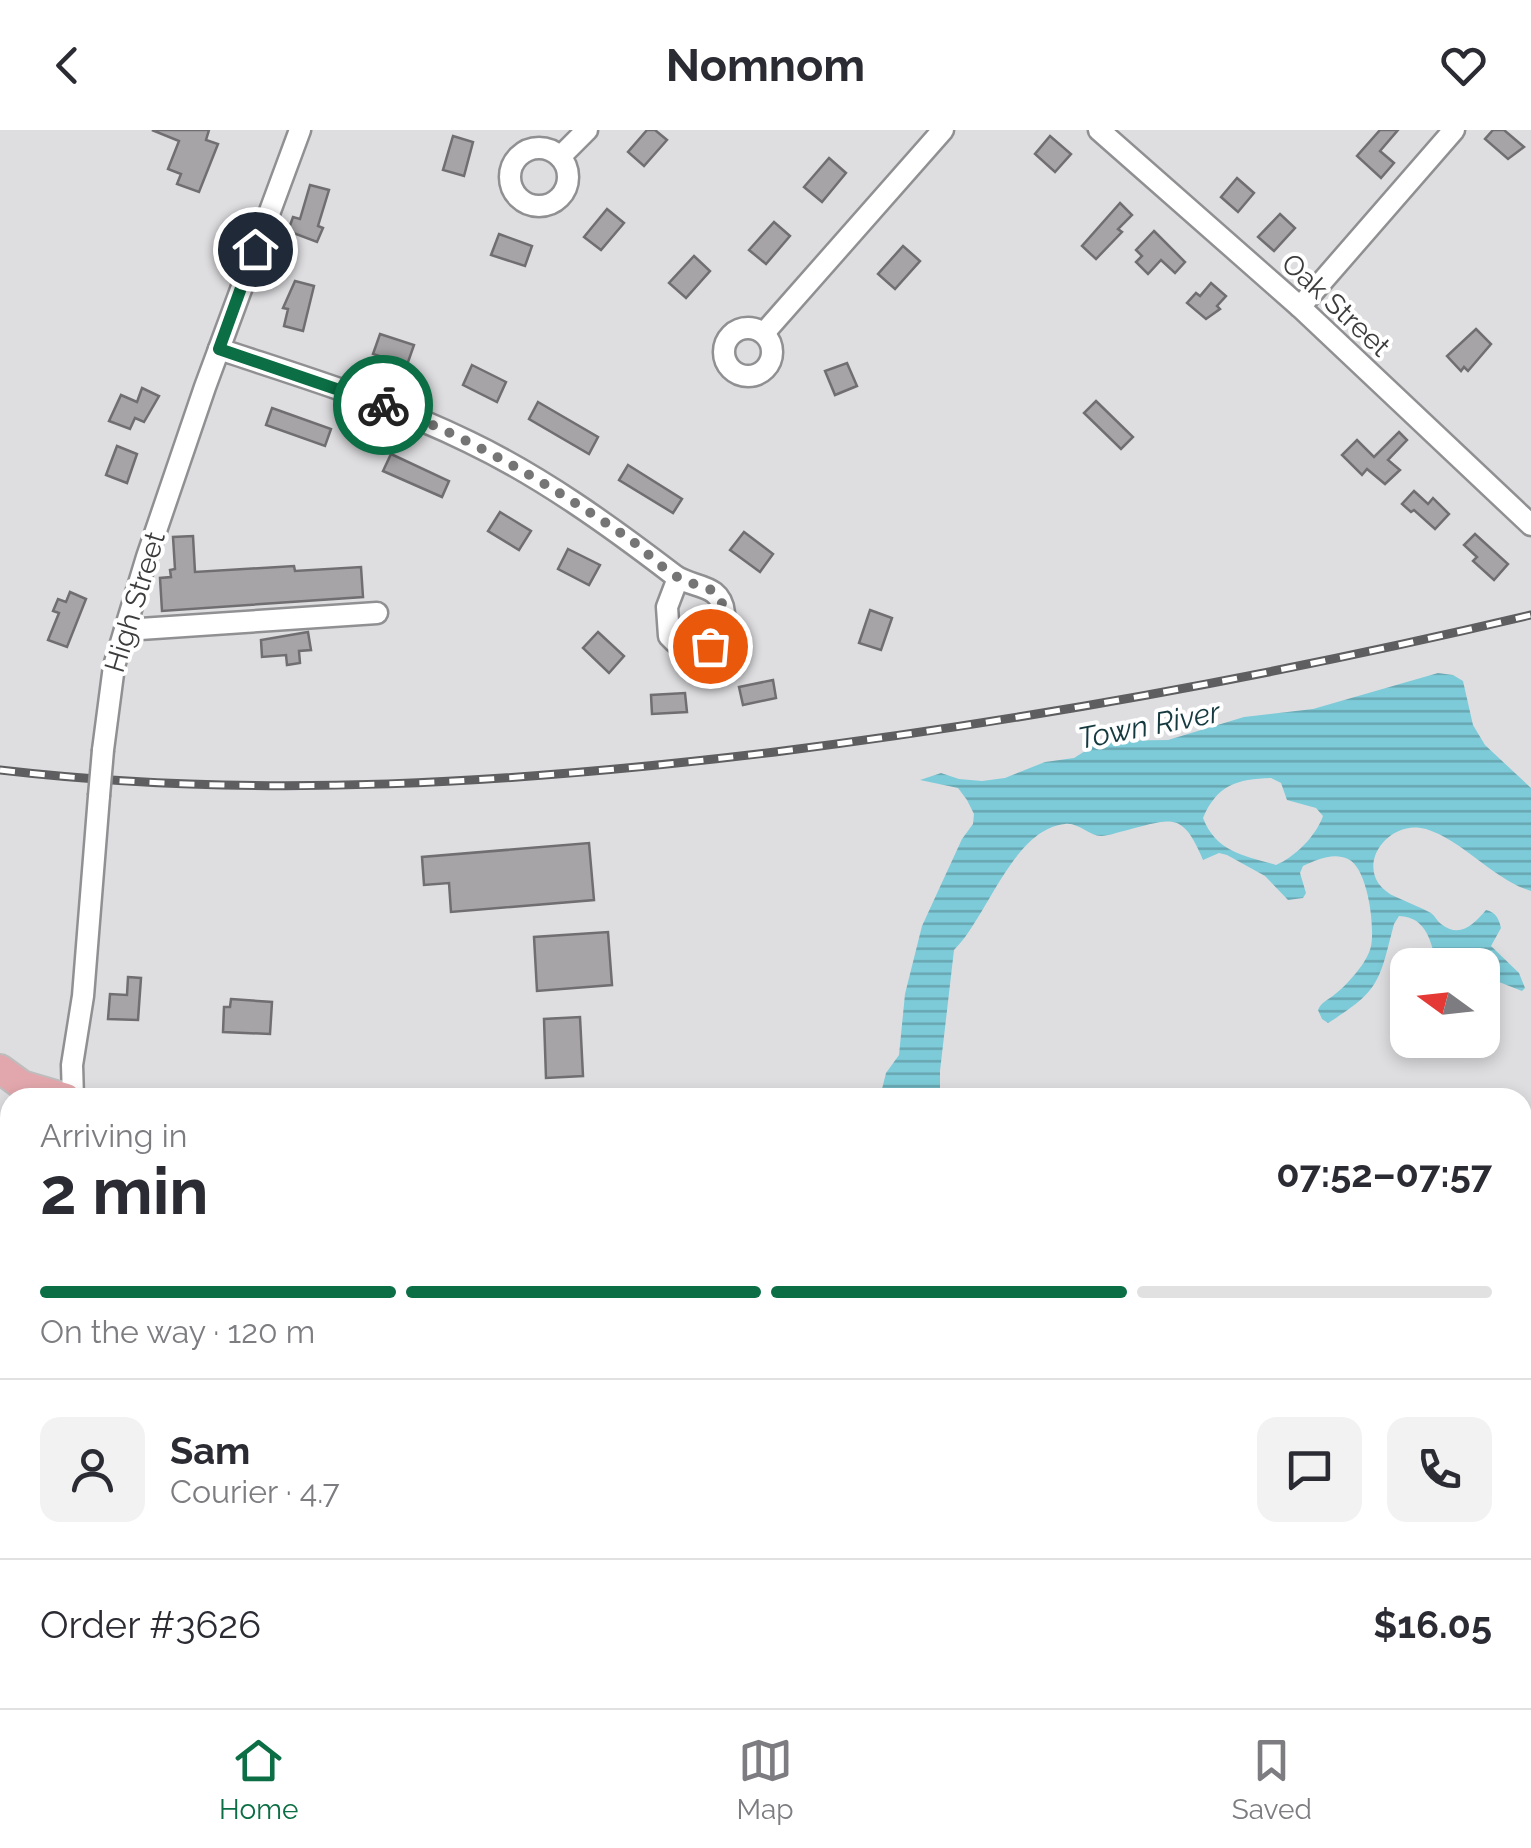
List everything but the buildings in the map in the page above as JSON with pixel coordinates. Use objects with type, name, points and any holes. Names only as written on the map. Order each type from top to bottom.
[{"type":"main road","points":[[0,1069],[33,1088]]},
{"type":"street","name":"High Street","points":[[70,1088],[82,996],[109,689],[219,349],[300,130]]},
{"type":"street","points":[[560,156],[587,130]]},
{"type":"street","points":[[764,334],[943,130]]},
{"type":"street","name":"Oak Street","points":[[1099,130],[1300,307],[1531,525]]},
{"type":"street","points":[[1300,307],[1454,130]]},
{"type":"street","points":[[219,349],[394,409],[473,444],[610,526],[678,578]]},
{"type":"street","points":[[125,630],[376,613]]},
{"type":"water","points":[[1438,673],[1453,675],[1463,681],[1473,725],[1485,745],[1531,788],[1531,891],[1504,878],[1440,835],[1426,829],[1397,831],[1378,850],[1374,863],[1382,887],[1431,913],[1448,928],[1466,928],[1486,910],[1495,914],[1501,928],[1493,948],[1432,948],[1422,926],[1399,916],[1375,982],[1359,1002],[1328,1023],[1318,1010],[1356,973],[1371,946],[1371,912],[1365,885],[1348,859],[1331,857],[1303,866],[1300,873],[1306,893],[1303,898],[1288,900],[1265,876],[1227,855],[1219,853],[1203,860],[1189,833],[1174,822],[1101,836],[1065,824],[1030,841],[954,950],[940,1088],[882,1088],[886,1073],[899,1055],[905,994],[922,926],[962,839],[973,824],[974,814],[958,788],[920,780],[941,773],[982,781],[1005,778],[1045,762],[1074,758],[1101,741],[1168,740],[1244,717],[1313,709]],"holes":[[[1271,778],[1281,783],[1287,800],[1316,808],[1323,816],[1320,824],[1297,851],[1276,865],[1233,851],[1216,838],[1203,818],[1222,791],[1238,782],[1259,779]]]},
{"type":"water","points":[[1500,955],[1519,973],[1525,988],[1522,991],[1500,982]]},
{"type":"railway","points":[[0,770],[97,779],[291,786],[485,779],[678,763],[1060,710],[1249,676],[1531,615]]},
{"type":"way so far","points":[[383,405],[496,456],[610,526],[684,582],[710,589],[720,599],[724,618],[720,634],[710,646]]},
{"type":"route","points":[[255,249],[219,349],[383,405]]},
{"type":"water label","name":"Town River","points":[[1149,725]]}]
